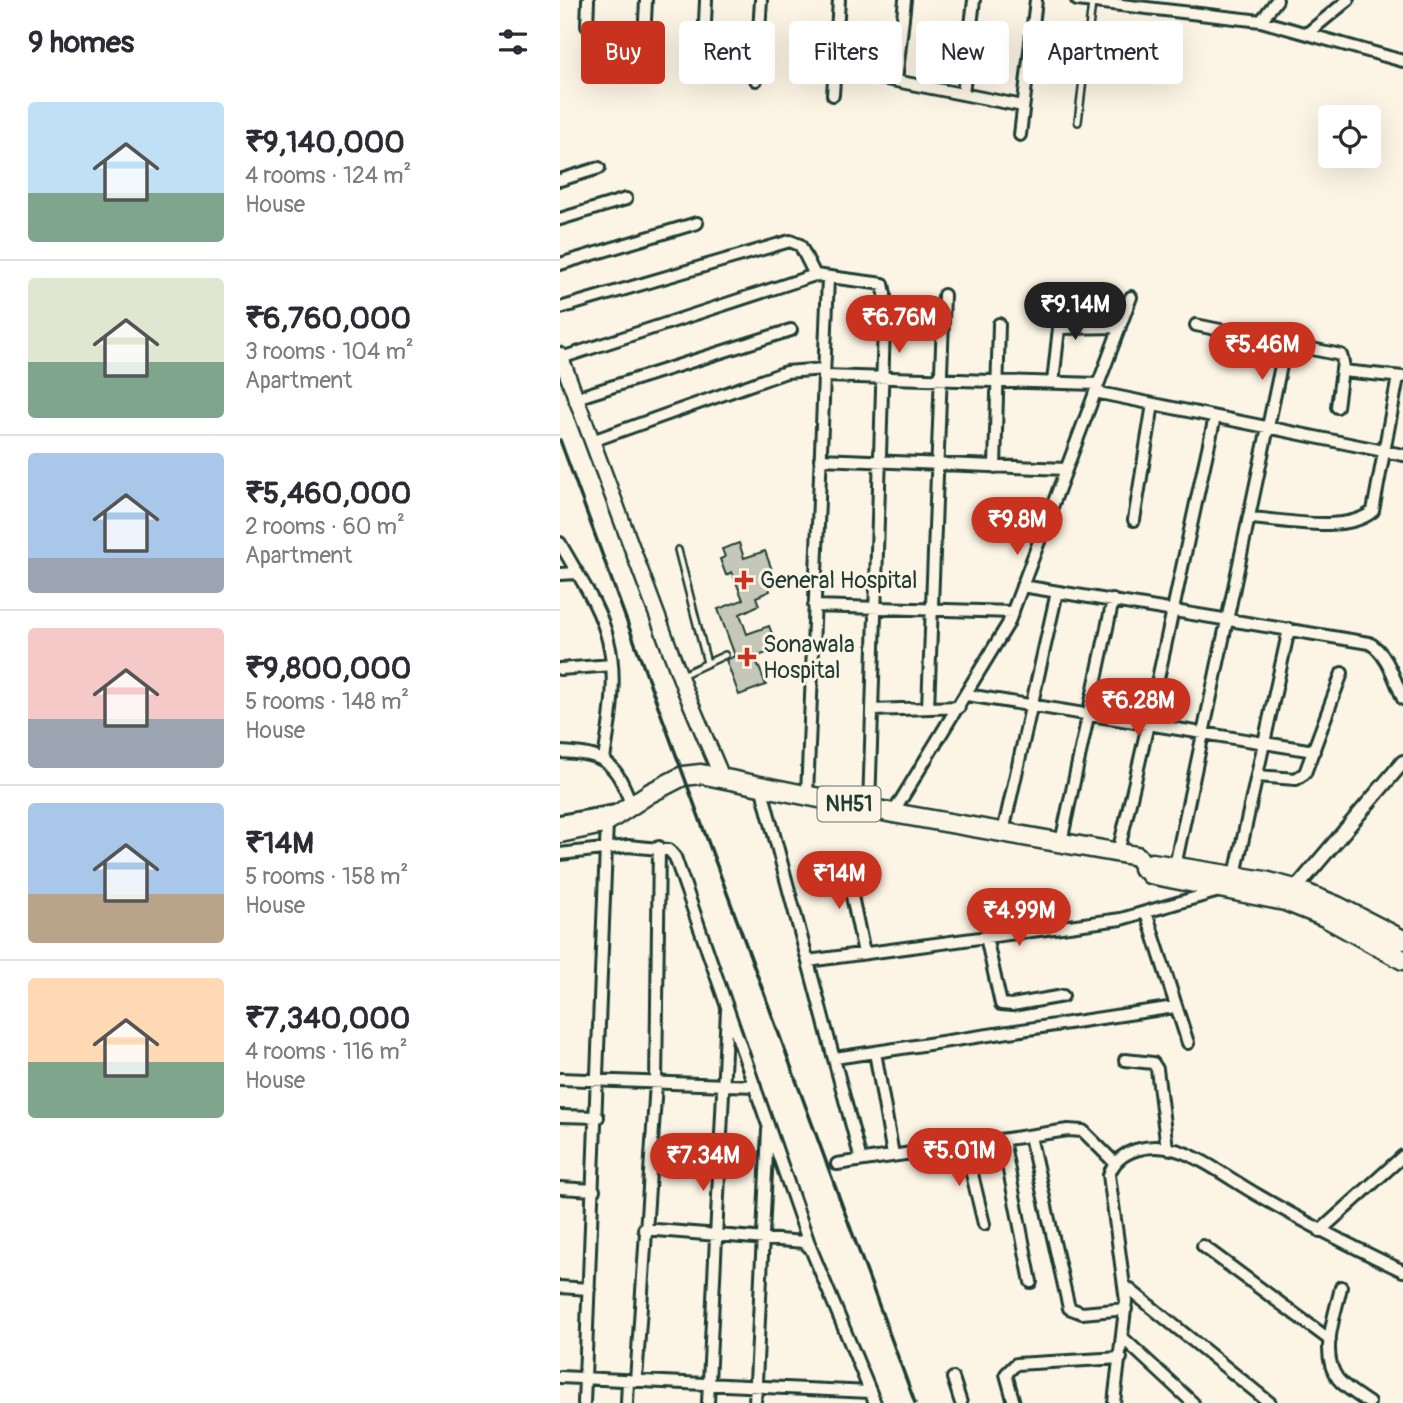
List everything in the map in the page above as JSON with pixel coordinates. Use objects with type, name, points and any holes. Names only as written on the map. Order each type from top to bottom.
[{"type":"highway","name":"NH51","points":[[560,832],[620,812],[682,776],[721,775],[892,813],[1137,856],[1143,868],[1150,874],[1220,891],[1290,895],[1403,960]]},
{"type":"highway","name":"NH51","points":[[1143,868],[1152,863],[1235,875],[1290,895],[1336,906],[1403,940]]},
{"type":"main road","points":[[561,356],[680,676],[721,775]]},
{"type":"street","points":[[587,21],[588,0]]},
{"type":"street","points":[[645,21],[646,0]]},
{"type":"street","points":[[705,21],[706,0]]},
{"type":"street","points":[[760,21],[761,0]]},
{"type":"street","points":[[838,21],[839,0]]},
{"type":"street","points":[[902,27],[905,0]]},
{"type":"street","points":[[963,94],[974,0]]},
{"type":"street","points":[[1020,135],[1036,0]]},
{"type":"street","points":[[1077,0],[1261,21],[1309,32],[1403,61]]},
{"type":"street","points":[[1261,21],[1278,0]]},
{"type":"street","points":[[1309,32],[1348,0]]},
{"type":"street","points":[[902,82],[1023,106]]},
{"type":"street","points":[[834,84],[834,95]]},
{"type":"street","points":[[560,180],[598,168]]},
{"type":"street","points":[[560,219],[626,199]]},
{"type":"street","points":[[560,264],[697,223]]},
{"type":"street","points":[[560,308],[785,242],[800,245],[815,275]]},
{"type":"street","points":[[561,356],[815,275],[883,284],[883,377],[869,808]]},
{"type":"street","points":[[807,795],[828,278]]},
{"type":"street","points":[[928,708],[944,295]]},
{"type":"street","points":[[892,813],[996,649],[1013,612],[1131,297]]},
{"type":"street","points":[[995,467],[999,324]]},
{"type":"street","points":[[1196,325],[1341,355],[1342,371],[1336,407]]},
{"type":"street","points":[[1052,382],[1059,328],[1120,327]]},
{"type":"street","points":[[576,398],[791,330]]},
{"type":"street","points":[[1175,866],[1286,342]]},
{"type":"street","points":[[1250,518],[1337,524],[1365,518],[1377,503],[1401,377],[1342,371]]},
{"type":"street","points":[[592,441],[786,372],[1052,382],[1097,388],[1153,404],[1403,456]]},
{"type":"street","points":[[1134,520],[1153,404]]},
{"type":"street","points":[[1118,852],[1150,724],[1172,609],[1215,416]]},
{"type":"street","points":[[820,459],[1066,469]]},
{"type":"street","points":[[560,543],[599,614],[608,640],[612,665],[604,760]]},
{"type":"street","points":[[560,575],[577,573]]},
{"type":"street","points":[[1022,586],[1228,618],[1378,647],[1403,699]]},
{"type":"street","points":[[1003,832],[1029,705],[1057,592]]},
{"type":"street","points":[[1061,842],[1113,600]]},
{"type":"street","points":[[814,606],[1013,612]]},
{"type":"street","points":[[1235,875],[1289,629]]},
{"type":"street","points":[[560,668],[612,665]]},
{"type":"street","points":[[1257,776],[1301,777],[1314,751],[1342,673]]},
{"type":"street","points":[[967,695],[1314,751]]},
{"type":"street","points":[[872,710],[960,707]]},
{"type":"street","points":[[560,752],[590,753],[604,760],[621,779],[620,812],[607,848],[598,1117],[584,1403]]},
{"type":"street","points":[[1290,895],[1403,762]]},
{"type":"street","points":[[761,786],[861,1160]]},
{"type":"street","points":[[560,821],[620,812]]},
{"type":"street","points":[[627,1403],[632,1380],[656,1083],[659,847]]},
{"type":"street","points":[[560,854],[607,848],[659,847],[669,849],[683,872],[811,1249],[872,1397],[756,1387],[560,1377]]},
{"type":"street","points":[[845,863],[864,953]]},
{"type":"street","points":[[808,961],[1121,919],[1220,891]]},
{"type":"street","points":[[1146,912],[1188,1043]]},
{"type":"street","points":[[986,937],[1001,1003],[1012,1005],[1063,996]]},
{"type":"street","points":[[708,1403],[727,1003]]},
{"type":"street","points":[[835,1058],[1175,1007]]},
{"type":"street","points":[[875,1052],[892,1156]]},
{"type":"street","points":[[1125,1060],[1147,1060],[1157,1069],[1167,1148]]},
{"type":"street","points":[[560,1079],[755,1086]]},
{"type":"street","points":[[560,1116],[598,1117]]},
{"type":"street","points":[[755,1403],[768,1124]]},
{"type":"street","points":[[836,1164],[1083,1131],[1114,1161]]},
{"type":"street","points":[[1030,1136],[1069,1308],[1082,1313],[1126,1309]]},
{"type":"street","points":[[1003,1140],[1031,1282]]},
{"type":"street","points":[[965,1145],[984,1224]]},
{"type":"street","points":[[1114,1403],[1126,1309],[1109,1192],[1109,1175],[1114,1161],[1134,1151],[1167,1148],[1180,1151],[1320,1231],[1403,1271]]},
{"type":"street","points":[[1320,1231],[1403,1156]]},
{"type":"street","points":[[560,1188],[594,1190]]},
{"type":"street","points":[[644,1229],[798,1240],[811,1249]]},
{"type":"street","points":[[1203,1246],[1330,1340]]},
{"type":"street","points":[[1124,1285],[1270,1403]]},
{"type":"street","points":[[560,1287],[589,1289]]},
{"type":"street","points":[[1341,1287],[1330,1340],[1329,1364],[1339,1381],[1369,1403]]},
{"type":"street","points":[[1124,1339],[1192,1403]]},
{"type":"street","points":[[1014,1403],[1006,1374],[1016,1364],[1121,1358]]},
{"type":"street","points":[[953,1378],[961,1403]]},
{"type":"lane","points":[[1079,121],[1092,2]]},
{"type":"lane","points":[[678,550],[707,663]]},
{"type":"lane","points":[[680,676],[725,655]]},
{"type":"building","points":[[739,543],[744,558],[765,551],[776,581],[768,585],[770,591],[756,597],[759,605],[740,614],[747,634],[769,626],[778,649],[755,657],[766,685],[739,695],[726,660],[735,656],[718,609],[743,600],[732,572],[726,575],[720,559],[725,557],[722,549]]},
{"type":"railway","points":[[560,440],[915,1403]]},
{"type":"place","name":"General Hospital","points":[[744,580]]},
{"type":"place","name":"Sonawala Hospital","points":[[747,657]]}]
